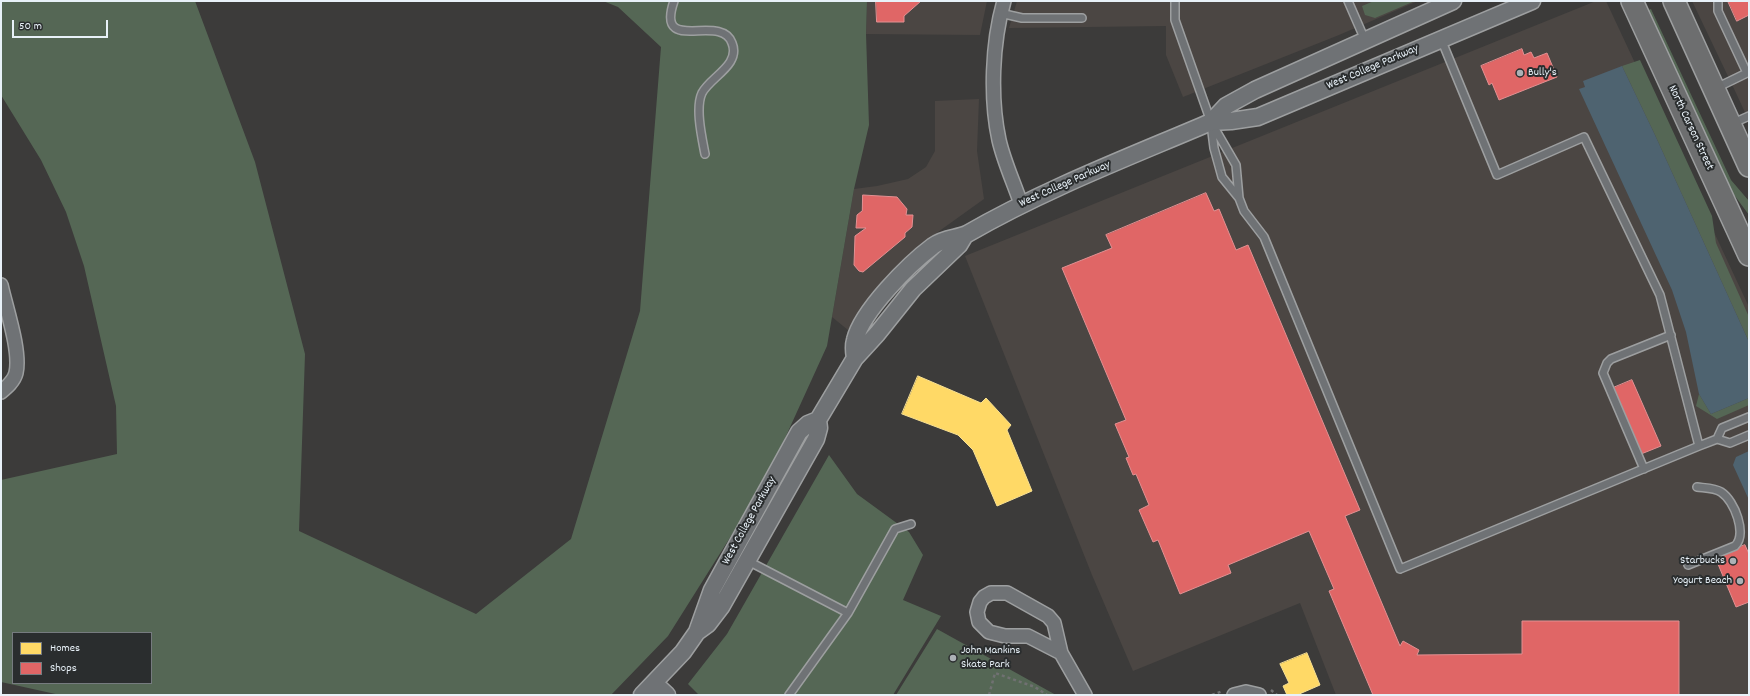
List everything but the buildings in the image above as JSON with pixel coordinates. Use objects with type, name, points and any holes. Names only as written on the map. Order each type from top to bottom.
[{"type":"main road","name":"North Carson Street","points":[[1632,1],[1749,255]]},
{"type":"main road","points":[[1674,1],[1749,166]]},
{"type":"street","name":"West College Parkway","points":[[1211,122],[1226,106],[1255,90],[1453,1]]},
{"type":"street","name":"West College Parkway","points":[[642,695],[683,652],[697,632],[712,590],[799,432],[808,424],[818,420],[855,358],[877,334],[913,289],[959,244],[965,235],[1021,204],[1211,122],[1258,117],[1532,1]]},
{"type":"street","points":[[1002,7],[993,78],[996,113],[999,140],[1021,204]]},
{"type":"street","points":[[1,285],[18,358],[16,374],[8,386],[1,392]]},
{"type":"street","name":"West College Parkway","points":[[697,632],[708,624],[721,607],[748,560],[816,439],[819,428],[818,420]]},
{"type":"street","points":[[1061,653],[1028,636],[1005,636],[989,632],[979,622],[977,612],[980,602],[984,597],[991,593],[1007,593],[1041,611],[1054,623],[1061,653],[1085,695]]},
{"type":"street","points":[[654,683],[667,695]]},
{"type":"street","points":[[1234,695],[1246,692],[1259,695]]},
{"type":"lane","points":[[674,1],[671,20],[676,29],[686,32],[710,30],[722,33],[730,39],[734,48],[734,52],[727,66],[709,83],[700,98],[700,128],[704,154]]},
{"type":"lane","points":[[1175,1],[1175,20],[1211,122],[1236,165],[1240,198],[1244,212],[1264,237],[1400,569],[1717,439],[1730,443],[1749,435]]},
{"type":"lane","points":[[1348,1],[1365,40]]},
{"type":"lane","points":[[1714,89],[1748,73],[1718,11],[1718,1]]},
{"type":"lane","points":[[1002,7],[1022,18],[1082,18]]},
{"type":"lane","points":[[1441,39],[1497,175],[1584,137],[1660,295],[1699,446]]},
{"type":"lane","points":[[1730,125],[1749,116]]},
{"type":"lane","points":[[1211,122],[1214,148],[1222,177],[1240,198]]},
{"type":"lane","points":[[1644,469],[1603,373],[1607,363],[1611,359],[1671,335]]},
{"type":"lane","points":[[1717,439],[1722,428],[1749,417]]},
{"type":"lane","points":[[1688,565],[1735,546],[1741,532],[1728,497],[1717,490],[1697,487]]},
{"type":"lane","points":[[789,695],[848,613],[895,529],[911,524]]},
{"type":"lane","points":[[748,560],[848,613]]},
{"type":"path","points":[[989,695],[995,673],[1035,687],[1047,695]]},
{"type":"shaded area","points":[[867,1],[987,1],[980,35],[866,34]]},
{"type":"shaded area","points":[[1017,1],[1418,1],[1339,35],[1183,97],[1166,55],[1166,26],[1009,28]]},
{"type":"shaded area","points":[[1596,1],[1606,1],[1749,307],[1749,695],[1336,695],[1300,603],[1133,671],[1092,575],[965,256]]},
{"type":"shaded area","points":[[1692,1],[1749,1],[1749,121],[1736,93]]},
{"type":"shaded area","points":[[979,99],[977,151],[984,199],[924,242],[879,288],[848,330],[832,317],[854,189],[877,186],[908,179],[926,167],[935,151],[935,101]]},
{"type":"green space","points":[[1,1],[195,1],[255,162],[305,354],[299,531],[476,614],[571,539],[640,311],[661,47],[618,7],[603,1],[867,1],[866,34],[869,125],[854,189],[827,346],[765,482],[668,636],[611,695],[60,695],[1,682],[1,480],[117,454],[116,406],[84,266],[66,212],[41,160],[1,95]]},
{"type":"green space","points":[[1374,1],[1415,1],[1375,18],[1365,15],[1362,6]]},
{"type":"green space","points":[[1651,9],[1731,180],[1749,201],[1749,215],[1729,188],[1646,11]]},
{"type":"green space","points":[[1640,60],[1712,216],[1716,243],[1749,317],[1749,342],[1622,66]]},
{"type":"green space","points":[[1699,394],[1711,414],[1749,398],[1749,405],[1717,419],[1696,406]]},
{"type":"green space","points":[[829,455],[857,494],[909,532],[923,555],[903,600],[941,616],[893,695],[699,695],[688,684],[727,634]]},
{"type":"green space","points":[[937,629],[1056,695],[896,695]]},
{"type":"water","points":[[1622,66],[1749,342],[1749,398],[1711,414],[1699,394],[1686,332],[1672,290],[1579,89],[1585,87],[1583,81]]},
{"type":"water","points":[[1749,451],[1749,500],[1733,465],[1736,457]]},
{"type":"place","name":"Bully's","points":[[1520,73]]},
{"type":"place","name":"Starbucks","points":[[1733,561]]},
{"type":"place","name":"Yogurt Beach","points":[[1740,581]]},
{"type":"place","name":"John Mankins Skate Park","points":[[953,658]]}]
